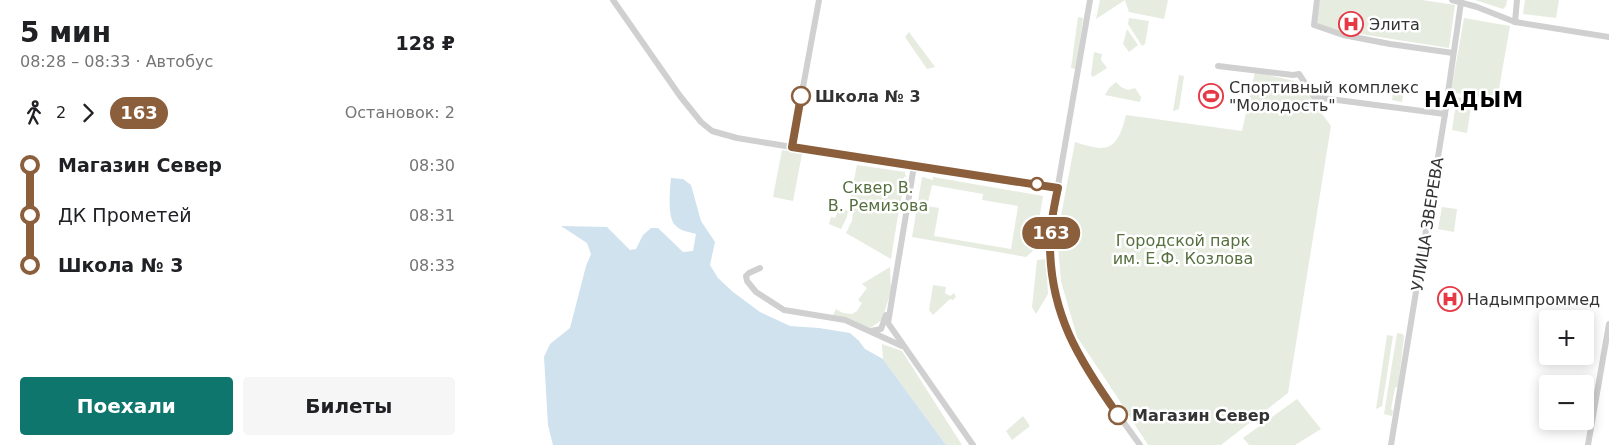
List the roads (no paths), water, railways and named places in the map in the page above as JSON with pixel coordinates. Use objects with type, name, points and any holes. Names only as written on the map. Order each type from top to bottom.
[{"type":"street","points":[[613,0],[680,96],[701,122],[719,134],[1058,188]]},
{"type":"street","points":[[792,147],[819,0]]},
{"type":"street","points":[[1090,0],[1051,226],[1052,277],[1065,327],[1078,355],[1140,445]]},
{"type":"street","points":[[1317,0],[1314,25],[1353,37],[1453,53]]},
{"type":"street","points":[[1452,0],[1515,22],[1609,37]]},
{"type":"street","points":[[1515,22],[1517,0]]},
{"type":"street","name":"УЛИЦА ЗВЕРЕВА","points":[[1391,445],[1445,114],[1461,2]]},
{"type":"street","points":[[1218,66],[1293,75],[1299,74],[1314,97],[1445,114]]},
{"type":"street","points":[[914,166],[888,323],[973,445]]},
{"type":"street","points":[[760,268],[749,273],[746,276],[747,280],[756,292],[784,310],[845,320],[904,347]]},
{"type":"street","points":[[870,331],[881,329],[890,310]]},
{"type":"street","points":[[1588,445],[1609,324]]},
{"type":"street","points":[[878,335],[895,335]]},
{"type":"water","points":[[671,178],[683,179],[691,185],[701,221],[715,242],[710,265],[718,278],[760,312],[790,326],[850,333],[865,349],[883,359],[946,445],[553,445],[548,425],[544,357],[550,344],[570,328],[586,266],[591,254],[587,243],[561,226],[607,227],[630,250],[636,249],[643,235],[651,228],[658,228],[683,252],[693,251],[696,234],[677,227],[672,221],[670,203]]},
{"type":"place","name":"Элита","points":[[1351,24]]},
{"type":"place","name":"Школа № 3","points":[[801,96]]},
{"type":"place","name":"Спортивный комплекс \"Молодость\"","points":[[1211,96]]},
{"type":"place","name":"Надымпроммед","points":[[1450,299]]},
{"type":"place","name":"Магазин Север","points":[[1118,415]]},
{"type":"district","name":"НАДЫМ","points":[[1474,100]]},
{"type":"park label","name":"Сквер В. В. Ремизова","points":[[878,196]]},
{"type":"park label","name":"Городской парк им. Е.Ф. Козлова","points":[[1183,249]]}]
